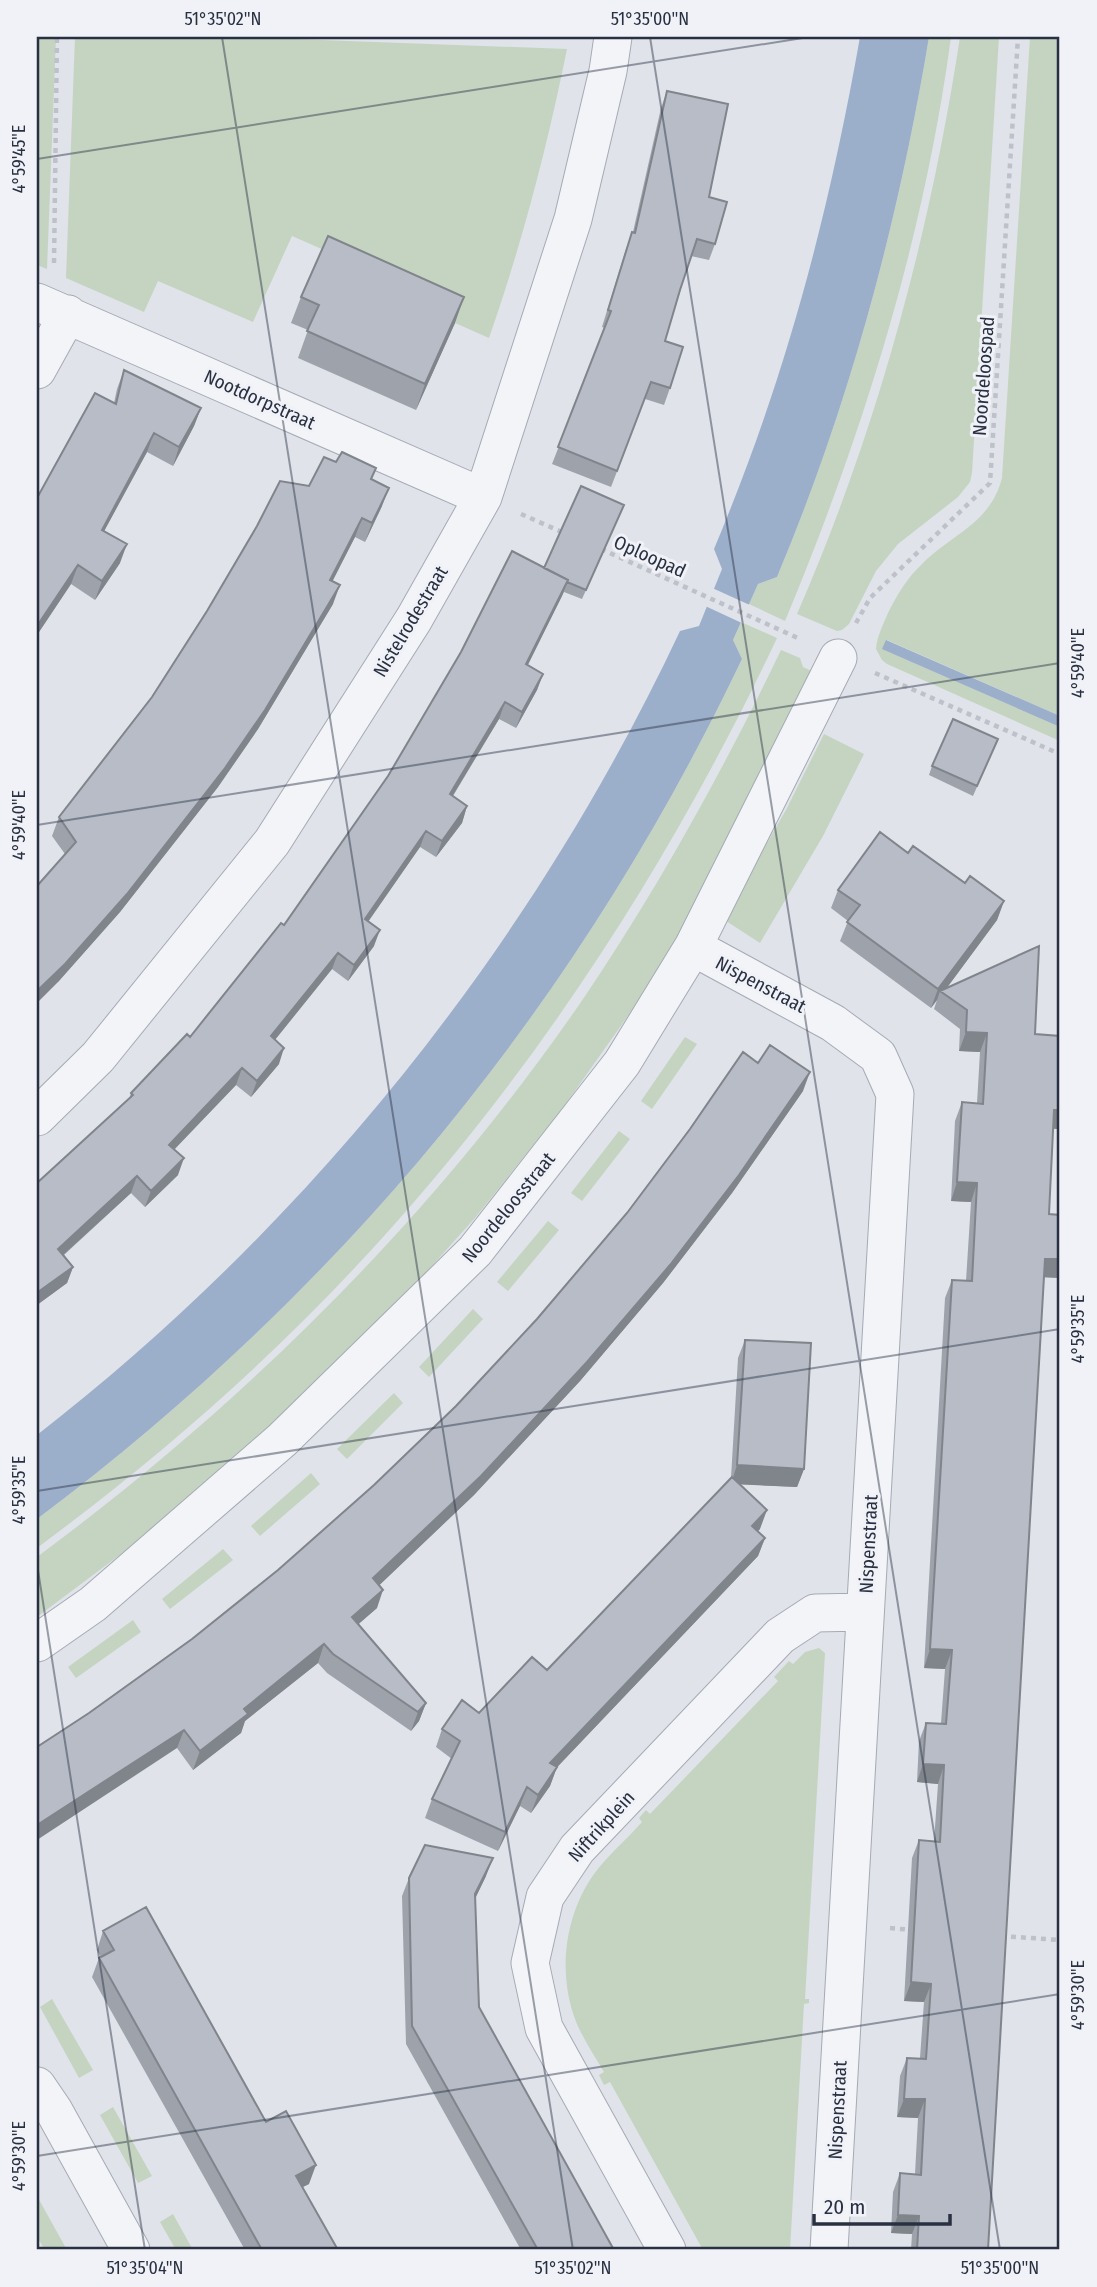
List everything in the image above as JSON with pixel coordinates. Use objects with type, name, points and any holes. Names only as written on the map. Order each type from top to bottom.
[{"type":"street","name":"Nistelrodestraat","points":[[37,1117],[98,1057],[272,842],[414,619],[483,497],[573,219],[608,71],[613,37]]},
{"type":"street","points":[[37,370],[53,308]]},
{"type":"street","name":"Nootdorpstraat","points":[[53,308],[483,497]]},
{"type":"street","name":"Noordeloosstraat","points":[[37,1643],[93,1604],[282,1440],[475,1251],[622,1063],[693,947],[838,658]]},
{"type":"street","name":"Nispenstraat","points":[[693,947],[844,1031],[878,1056],[895,1094],[829,2250]]},
{"type":"street","name":"Niftrikplein","points":[[667,2250],[544,2028],[530,1963],[545,1897],[577,1849],[780,1636],[815,1613],[864,1612]]},
{"type":"street","points":[[37,2086],[54,2111],[131,2250]]},
{"type":"path","points":[[53,308],[57,37]]},
{"type":"path","name":"Noordeloospad","points":[[838,658],[870,598],[990,483],[1018,37]]},
{"type":"path","points":[[483,497],[568,535]]},
{"type":"path","name":"Oploopad","points":[[592,546],[768,624]]},
{"type":"path","points":[[838,658],[1060,754]]},
{"type":"path","points":[[847,1925],[914,1930]]},
{"type":"path","points":[[994,1935],[1060,1940]]},
{"type":"green space","points":[[37,37],[56,37],[47,269],[37,265]]},
{"type":"green space","points":[[75,37],[243,37],[567,49],[533,195],[489,338],[367,284],[372,271],[292,236],[253,322],[158,281],[144,312],[66,278]]},
{"type":"green space","points":[[929,37],[951,37],[925,187],[907,261],[865,407],[785,621],[749,604],[758,584],[777,577],[849,379],[887,244]]},
{"type":"green space","points":[[960,37],[999,37],[972,473],[970,482],[958,497],[898,544],[876,571],[849,624],[837,631],[797,614],[852,474],[897,331],[933,185]]},
{"type":"green space","points":[[1030,37],[1060,37],[1060,716],[887,640],[883,649],[1060,727],[1060,741],[887,664],[876,649],[888,613],[907,581],[934,553],[980,517],[996,494],[1002,478]]},
{"type":"green space","points":[[741,622],[777,638],[731,732],[627,913],[570,1000],[509,1084],[445,1166],[304,1320],[175,1439],[37,1548],[37,1519],[148,1430],[253,1336],[351,1237],[442,1133],[527,1023],[605,907],[677,786],[742,659],[733,640]]},
{"type":"green space","points":[[781,650],[800,658],[803,667],[820,675],[766,788],[649,986],[560,1112],[474,1219],[332,1373],[157,1527],[37,1617],[37,1557],[189,1435],[262,1370],[332,1302],[463,1158],[524,1081],[609,960],[662,873],[712,785]]},
{"type":"green space","points":[[824,734],[864,754],[823,836],[760,943],[723,919],[786,810]]},
{"type":"green space","points":[[685,1037],[697,1044],[652,1109],[641,1101]]},
{"type":"green space","points":[[619,1131],[630,1139],[582,1201],[571,1193]]},
{"type":"green space","points":[[548,1221],[559,1230],[508,1291],[497,1282]]},
{"type":"green space","points":[[473,1309],[483,1319],[429,1377],[419,1367]]},
{"type":"green space","points":[[394,1393],[403,1403],[347,1459],[337,1449]]},
{"type":"green space","points":[[311,1473],[320,1484],[260,1536],[251,1526]]},
{"type":"green space","points":[[223,1549],[233,1560],[170,1609],[162,1599]]},
{"type":"green space","points":[[133,1620],[141,1632],[76,1678],[68,1667]]},
{"type":"green space","points":[[819,1648],[825,1653],[805,1999],[809,1999],[809,2003],[804,2004],[790,2250],[703,2250],[610,2082],[604,2085],[599,2075],[604,2072],[577,2024],[567,1986],[570,1927],[576,1908],[594,1874],[642,1822],[639,1818],[646,1810],[650,1814],[778,1681],[774,1677],[789,1661],[793,1664],[805,1652]]},
{"type":"green space","points":[[52,1999],[93,2070],[79,2078],[40,2007]]},
{"type":"green space","points":[[113,2107],[152,2176],[138,2183],[100,2115]]},
{"type":"green space","points":[[37,2196],[67,2250],[45,2250],[37,2237]]},
{"type":"green space","points":[[173,2214],[193,2250],[176,2250],[160,2222]]},
{"type":"water","points":[[860,37],[929,37],[887,244],[849,379],[803,511],[777,577],[758,584],[733,640],[742,659],[677,786],[605,907],[527,1023],[442,1132],[351,1237],[253,1336],[148,1430],[37,1519],[37,1435],[137,1352],[232,1264],[322,1170],[406,1071],[484,967],[556,859],[621,747],[680,631],[699,626],[722,569],[714,549],[762,423],[802,298],[834,170]]},
{"type":"water","points":[[886,640],[1060,716],[1060,727],[882,649]]},
{"type":"pier","points":[[710,587],[752,606],[744,624],[703,605]]},
{"type":"building","points":[[667,91],[728,104],[709,197],[727,202],[715,244],[697,239],[680,290],[665,341],[683,347],[670,388],[651,382],[617,471],[558,447],[611,311],[608,310],[632,232],[635,233]]},
{"type":"building","points":[[328,236],[464,297],[425,384],[307,331],[319,305],[301,297]]},
{"type":"building","points":[[124,370],[201,408],[179,447],[154,433],[102,530],[127,544],[102,581],[78,565],[37,626],[37,498],[95,393],[116,404]]},
{"type":"building","points":[[342,452],[376,468],[371,479],[389,488],[372,523],[362,518],[330,580],[340,585],[265,710],[225,768],[127,894],[65,964],[37,991],[37,886],[76,842],[59,817],[152,697],[207,611],[280,481],[309,486],[324,457],[336,462]]},
{"type":"building","points":[[581,486],[624,505],[586,590],[544,568]]},
{"type":"building","points":[[512,551],[568,580],[526,664],[543,674],[522,712],[505,702],[450,794],[467,806],[442,841],[426,831],[365,919],[380,930],[354,965],[338,953],[271,1036],[284,1048],[257,1081],[242,1068],[169,1145],[184,1158],[151,1191],[137,1176],[58,1249],[73,1267],[38,1292],[37,1183],[133,1095],[131,1093],[187,1034],[190,1037],[281,923],[284,925],[388,776],[461,652]]},
{"type":"building","points":[[953,719],[998,739],[977,786],[932,766]]},
{"type":"building","points":[[880,832],[908,853],[913,846],[965,883],[970,876],[1004,901],[938,989],[847,922],[860,905],[838,890]]},
{"type":"building","points":[[1039,946],[1035,1034],[1060,1036],[1060,1110],[1054,1110],[1049,1214],[1060,1215],[1060,1259],[1045,1259],[988,2250],[917,2250],[919,2216],[898,2215],[900,2173],[921,2175],[925,2099],[904,2099],[907,2058],[926,2059],[931,1984],[911,1982],[919,1840],[940,1842],[944,1765],[923,1764],[926,1723],[946,1724],[952,1650],[930,1649],[952,1280],[972,1281],[977,1183],[957,1182],[962,1102],[983,1104],[987,1033],[966,1032],[967,1010],[940,991]]},
{"type":"building","points":[[770,1045],[810,1072],[739,1175],[670,1265],[587,1362],[481,1476],[373,1578],[383,1590],[352,1617],[426,1703],[418,1712],[333,1654],[324,1644],[244,1709],[248,1714],[200,1751],[184,1730],[37,1825],[37,1747],[192,1639],[278,1570],[374,1485],[456,1406],[537,1319],[627,1213],[743,1052],[758,1063]]},
{"type":"building","points":[[745,1340],[811,1343],[804,1469],[737,1465]]},
{"type":"building","points":[[732,1477],[767,1510],[752,1526],[765,1538],[550,1763],[557,1767],[538,1795],[527,1787],[505,1832],[432,1799],[460,1741],[442,1729],[462,1700],[479,1713],[532,1657],[547,1670]]},
{"type":"building","points":[[425,1845],[493,1858],[475,1894],[479,2007],[614,2250],[538,2250],[412,2026],[409,1878]]},
{"type":"building","points":[[146,1907],[266,2122],[286,2111],[316,2165],[296,2176],[338,2250],[262,2250],[99,1958],[114,1950],[103,1931]]}]
